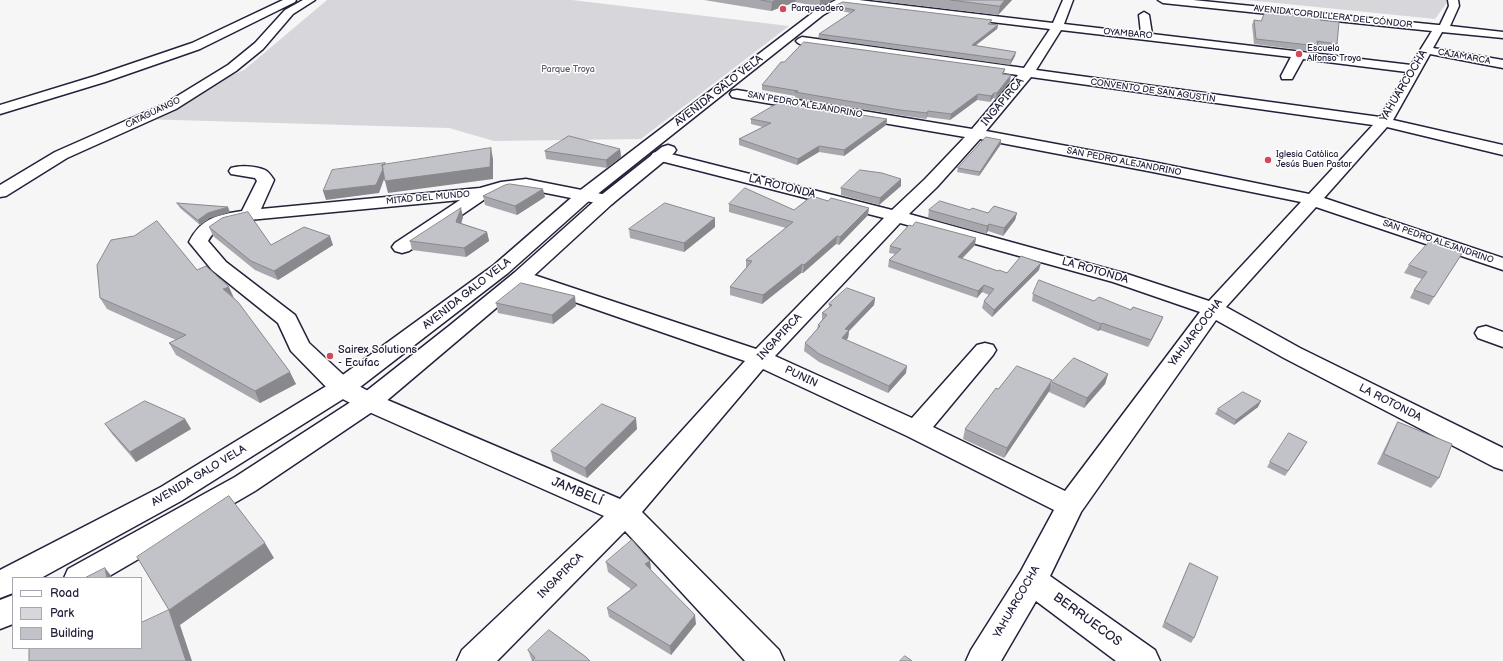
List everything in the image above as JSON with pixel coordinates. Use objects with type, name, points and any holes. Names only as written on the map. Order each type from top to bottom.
[{"type":"street","points":[[0,110],[100,79],[196,46],[291,0]]},
{"type":"street","name":"CATAGUANGO","points":[[0,192],[61,155],[177,103],[232,68],[259,46],[289,12],[310,0]]},
{"type":"street","name":"INGAPIRCA","points":[[474,661],[625,512],[760,358],[896,216],[931,183],[976,134],[1027,73],[1057,27],[1068,0]]},
{"type":"street","name":"AVENIDA CORDILLERA DEL CÓNDOR","points":[[1163,0],[1503,31]]},
{"type":"street","name":"AVENIDA CORDILLERA DEL CÓNDOR","points":[[1210,0],[1442,26],[1503,35]]},
{"type":"street","name":"YAHUARCOCHA","points":[[983,661],[1032,580],[1070,506],[1213,309],[1384,122],[1414,69],[1454,6],[1453,0]]},
{"type":"street","name":"OYAMBARO","points":[[848,5],[1147,36],[1414,69]]},
{"type":"street","name":"AVENIDA GALO VELA","points":[[701,124],[848,5]]},
{"type":"street","name":"AVENIDA GALO VELA","points":[[15,577],[171,494],[342,388],[501,269],[584,196],[819,13],[848,5]]},
{"type":"street","points":[[1144,15],[1147,36]]},
{"type":"street","name":"CONVENTO DE SAN AGUSTÍN","points":[[802,41],[1384,122],[1503,150]]},
{"type":"street","name":"CAJAMARCA","points":[[1426,50],[1503,64]]},
{"type":"street","points":[[1287,76],[1299,54]]},
{"type":"street","name":"SAN PEDRO ALEJANDRINO","points":[[737,94],[976,134],[1153,167],[1314,200],[1503,264]]},
{"type":"street","name":"AVENIDA GALO VELA","points":[[81,577],[245,484],[369,402],[521,277],[606,200],[677,142]]},
{"type":"street","name":"LA ROTONDA","points":[[660,156],[896,216],[1120,278],[1213,309],[1292,353],[1503,460]]},
{"type":"street","points":[[237,171],[260,174],[266,180],[249,215]]},
{"type":"street","name":"MITAD DEL MUNDO","points":[[299,346],[287,320],[219,266],[198,242],[201,234],[210,224],[249,215],[482,193],[501,187],[526,184],[606,200]]},
{"type":"street","points":[[402,247],[482,193]]},
{"type":"street","name":"PUNIN","points":[[521,277],[760,358],[916,430],[1070,506]]},
{"type":"street","name":"JAMBELÍ","points":[[299,346],[342,388],[369,402],[625,512],[767,661]]},
{"type":"street","points":[[916,430],[985,350]]},
{"type":"street","name":"AVENIDA GALO VELA","points":[[0,585],[12,579]]},
{"type":"street","name":"BERRUECOS","points":[[1032,580],[1143,661]]},
{"type":"street","points":[[0,615],[12,609]]},
{"type":"green space","name":"Parque Troya","points":[[327,0],[572,0],[789,26],[641,139],[494,141],[449,128],[140,119],[200,88],[244,70]]},
{"type":"green space","points":[[1247,0],[1449,0],[1435,19]]},
{"type":"building","points":[[761,0],[776,0],[772,2]]},
{"type":"building","points":[[951,0],[1005,0],[1000,6]]},
{"type":"building","points":[[843,2],[992,20],[988,24],[998,25],[972,45],[1016,52],[1011,60],[819,34],[855,10],[835,6]]},
{"type":"building","points":[[1266,10],[1320,17],[1320,20],[1339,22],[1337,44],[1317,41],[1318,46],[1256,39],[1254,20],[1261,21]]},
{"type":"building","points":[[804,42],[1005,69],[1002,74],[1011,75],[997,93],[994,93],[991,96],[978,94],[951,114],[900,110],[762,85],[781,62],[784,62]]},
{"type":"building","points":[[780,102],[887,119],[844,150],[819,146],[798,159],[739,139],[771,123],[751,119]]},
{"type":"building","points":[[569,136],[620,149],[606,160],[545,151]]},
{"type":"building","points":[[986,137],[1001,140],[980,172],[958,168]]},
{"type":"building","points":[[491,148],[490,167],[385,181],[382,165]]},
{"type":"building","points":[[385,163],[382,165],[383,169],[376,185],[323,191],[332,170]]},
{"type":"building","points":[[860,170],[882,173],[901,179],[880,198],[841,188]]},
{"type":"building","points":[[510,184],[543,189],[515,206],[483,196]]},
{"type":"building","points":[[745,188],[794,210],[812,196],[828,201],[831,198],[869,208],[840,237],[837,236],[804,265],[802,264],[763,295],[730,287],[752,261],[746,260],[793,222],[729,204]]},
{"type":"building","points":[[940,201],[970,210],[972,208],[988,213],[994,206],[1017,213],[1004,228],[989,224],[987,226],[929,210]]},
{"type":"building","points":[[177,203],[228,207],[208,213],[198,220]]},
{"type":"building","points":[[665,203],[715,218],[684,243],[629,229]]},
{"type":"building","points":[[461,208],[456,222],[487,232],[464,248],[410,241]]},
{"type":"building","points":[[248,212],[271,245],[304,227],[330,236],[274,271],[251,261],[209,227],[222,218]]},
{"type":"building","points":[[157,221],[197,270],[206,266],[229,287],[223,289],[238,302],[290,372],[255,391],[169,343],[186,335],[100,298],[97,265],[111,240],[134,236]]},
{"type":"building","points":[[916,222],[976,238],[958,257],[998,271],[1007,273],[1021,256],[1041,263],[994,310],[984,301],[994,289],[984,285],[978,291],[889,260],[901,249],[890,246],[909,225],[912,226]]},
{"type":"building","points":[[1430,241],[1463,252],[1434,297],[1414,290],[1427,272],[1409,265]]},
{"type":"building","points":[[1039,280],[1094,301],[1099,297],[1131,310],[1133,307],[1163,317],[1151,340],[1102,323],[1101,324],[1033,294]]},
{"type":"building","points":[[521,283],[575,296],[552,315],[496,303]]},
{"type":"building","points":[[847,288],[875,298],[845,329],[849,330],[842,338],[907,366],[889,386],[819,354],[805,343],[820,326],[818,325],[827,315],[822,313],[832,305],[829,304]]},
{"type":"building","points":[[1074,358],[1108,374],[1087,398],[1052,382]]},
{"type":"building","points":[[1017,366],[1052,380],[1007,448],[965,429],[996,388],[998,389]]},
{"type":"building","points":[[1243,392],[1261,401],[1236,420],[1218,409]]},
{"type":"building","points":[[145,401],[185,419],[130,452],[105,424]]},
{"type":"building","points":[[602,404],[636,418],[585,468],[551,451]]},
{"type":"building","points":[[1398,422],[1452,444],[1439,478],[1384,454]]},
{"type":"building","points":[[1289,433],[1307,442],[1288,471],[1270,462]]},
{"type":"building","points":[[229,496],[265,543],[169,610],[137,557]]},
{"type":"building","points":[[632,540],[650,561],[645,564],[695,615],[670,646],[607,608],[637,585],[606,562]]},
{"type":"building","points":[[1190,563],[1218,577],[1194,638],[1165,622]]},
{"type":"building","points":[[105,568],[107,577],[87,577]]},
{"type":"building","points":[[169,610],[186,661],[29,661],[29,649],[142,649],[142,623]]},
{"type":"building","points":[[549,630],[590,661],[532,661],[535,658],[528,650]]},
{"type":"building","points":[[905,656],[912,661],[900,661]]},
{"type":"place","name":"Parqueadero","points":[[783,9]]},
{"type":"place","name":"Escuela Alfonso Troya","points":[[1299,54]]},
{"type":"place","name":"Iglesia Católica Jesús Buen Pastor","points":[[1268,160]]},
{"type":"place","name":"Sairex Solutions - Ecufac","points":[[330,356]]}]
